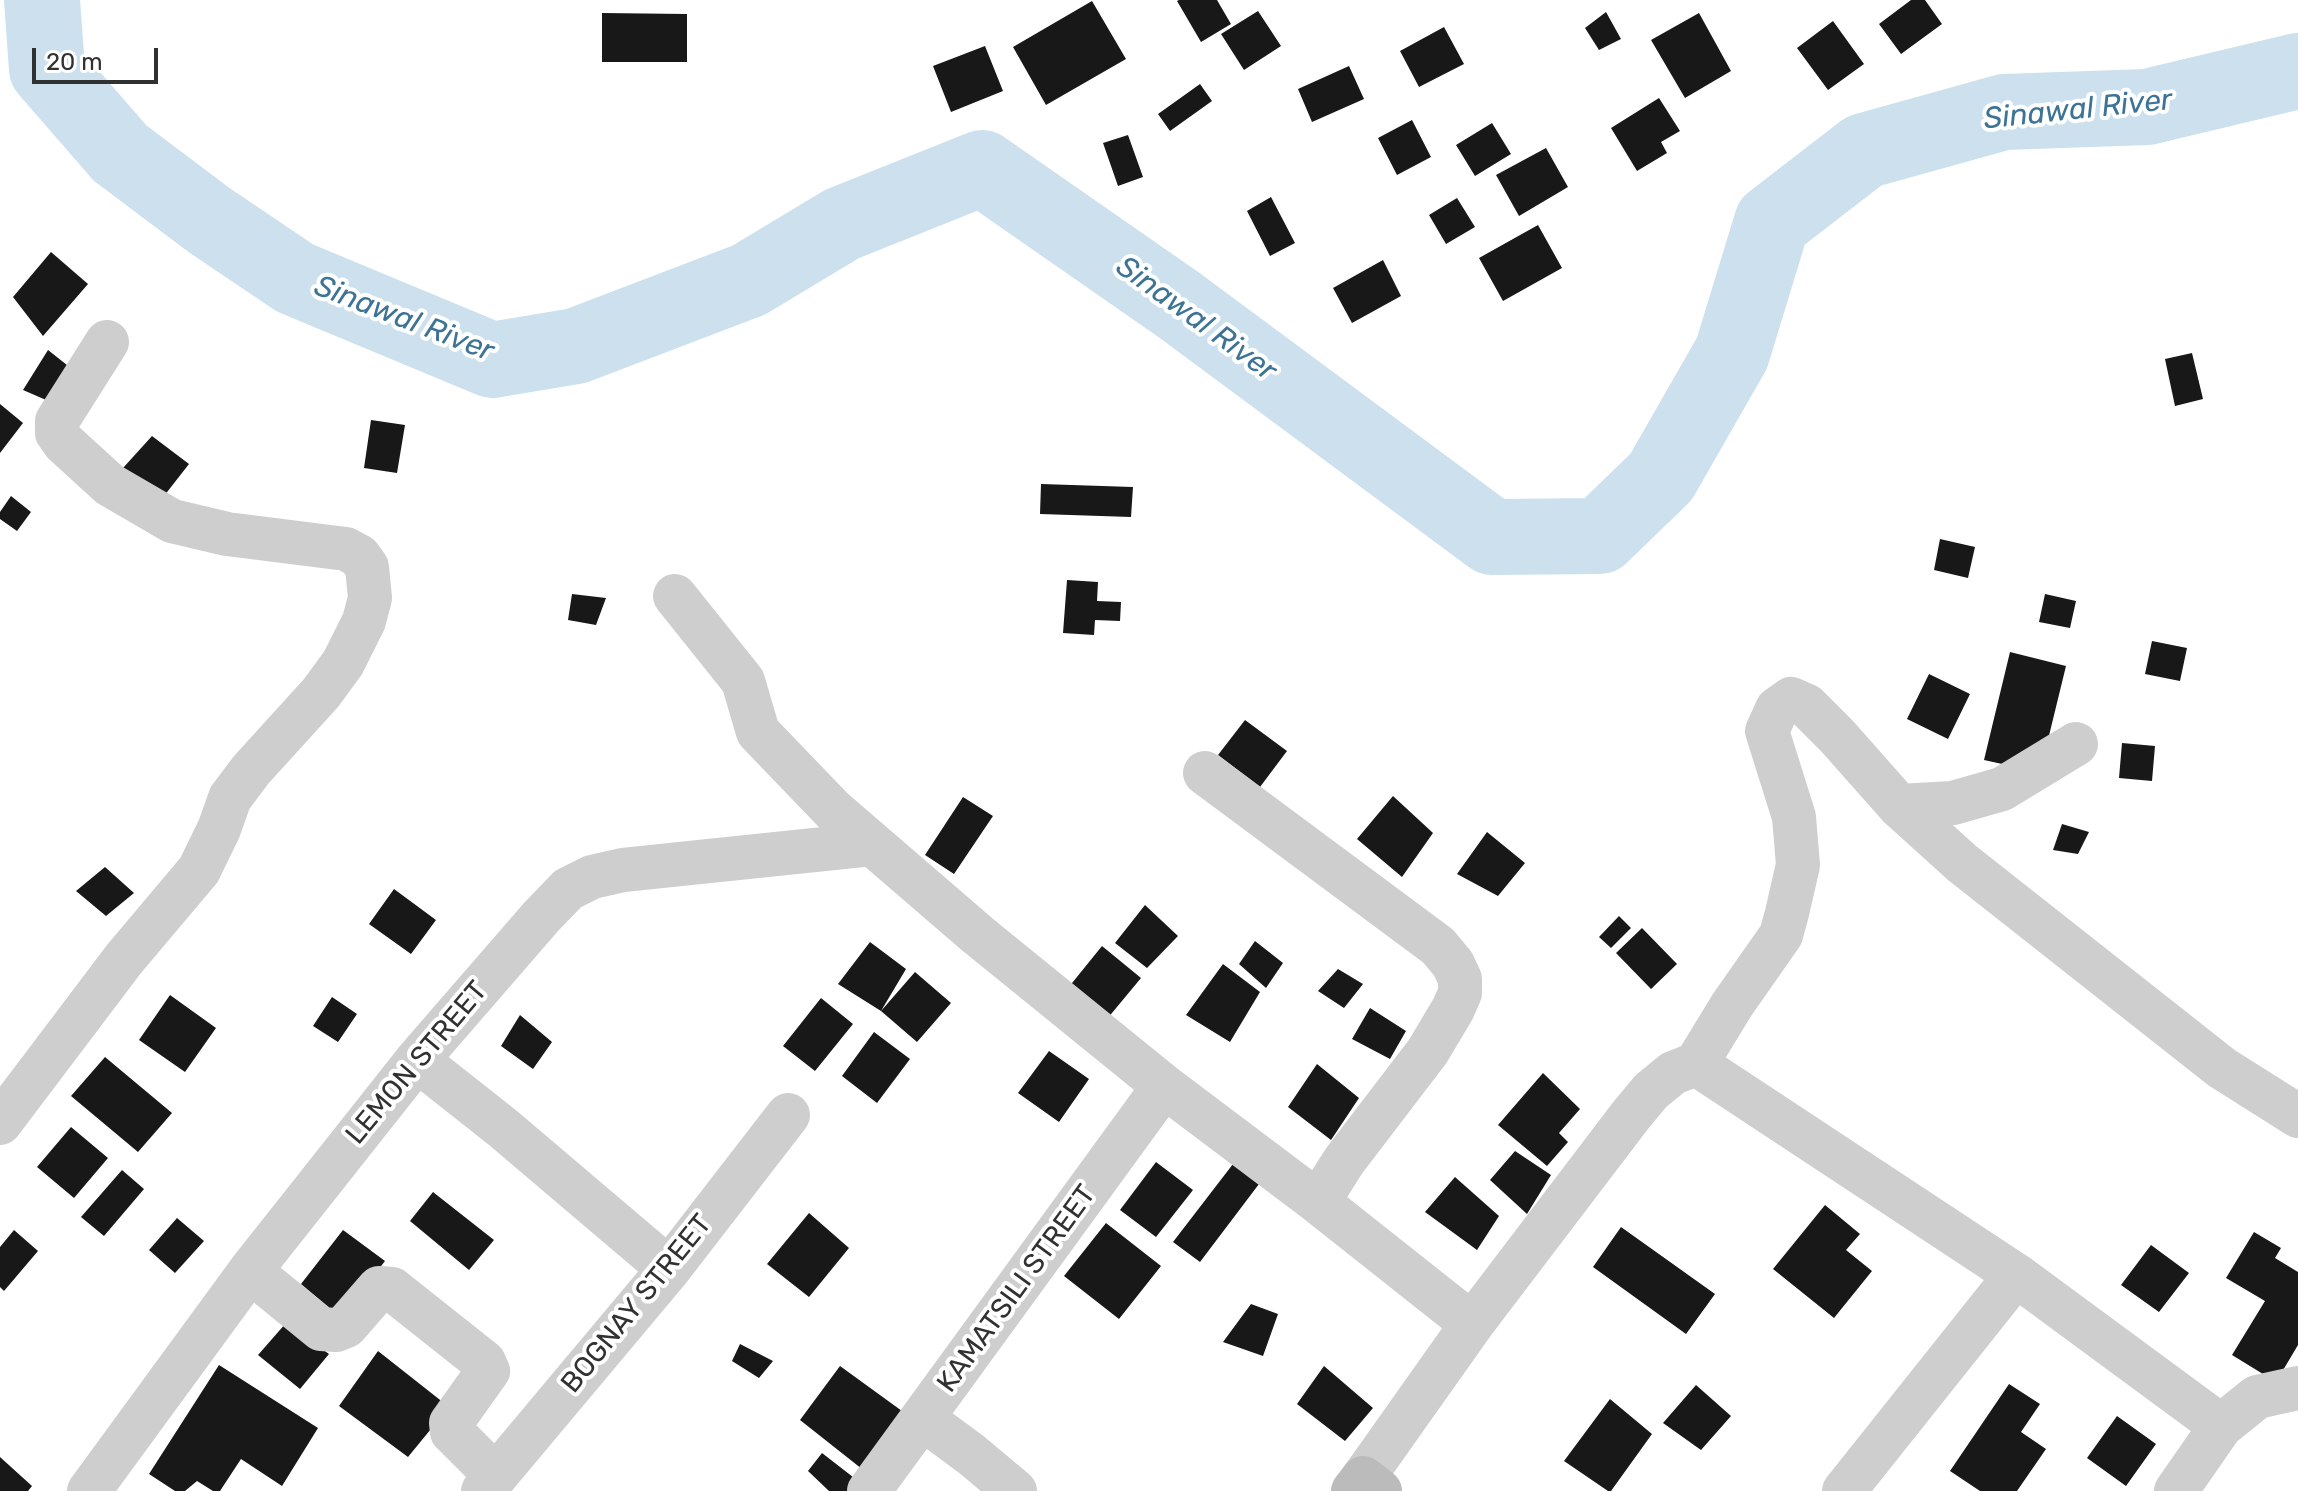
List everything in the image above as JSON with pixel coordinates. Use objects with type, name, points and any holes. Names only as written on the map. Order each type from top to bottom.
[{"type":"street","points":[[0,1123],[124,959],[199,870],[230,798],[343,663],[364,621],[370,598],[367,567],[359,556],[346,549],[227,534],[172,521],[110,485],[64,443],[57,433],[57,421],[107,342]]},
{"type":"street","points":[[675,596],[743,681],[758,732],[833,810],[978,935],[1164,1086],[1472,1324]]},
{"type":"street","points":[[1365,1487],[1472,1324],[1651,1091],[1673,1073],[1696,1064],[1732,1005],[1781,935],[1798,865],[1794,817],[1767,731],[1777,709],[1791,699],[1807,706],[1899,806],[1962,863],[2222,1068],[2298,1116]]},
{"type":"street","points":[[1899,806],[1953,803],[2002,789],[2076,744]]},
{"type":"street","points":[[1205,773],[1438,946],[1453,964],[1460,979],[1460,993],[1453,1009],[1428,1051],[1344,1161],[1318,1202]]},
{"type":"street","name":"LEMON STREET","points":[[89,1491],[250,1271],[417,1060],[568,889],[592,877],[623,870],[872,844]]},
{"type":"street","points":[[417,1060],[503,1128],[669,1269]]},
{"type":"street","points":[[1696,1064],[2016,1275],[2221,1426]]},
{"type":"street","name":"KAMATSILI STREET","points":[[869,1491],[1164,1086]]},
{"type":"street","name":"BOGNAY STREET","points":[[489,1483],[669,1269],[788,1115]]},
{"type":"street","points":[[250,1271],[321,1329],[336,1330],[346,1326],[379,1288],[392,1289],[484,1362],[488,1371],[451,1423],[452,1432],[489,1483]]},
{"type":"street","points":[[1844,1491],[2016,1275]]},
{"type":"street","points":[[2176,1491],[2221,1426],[2257,1397],[2298,1388]]},
{"type":"street","points":[[922,1418],[1015,1491]]},
{"type":"building","points":[[1179,0],[1217,0],[1231,24],[1201,42]]},
{"type":"building","points":[[1911,0],[1925,0],[1942,24],[1901,54],[1879,24]]},
{"type":"building","points":[[1092,1],[1126,59],[1046,105],[1013,47]]},
{"type":"building","points":[[1258,11],[1281,46],[1244,70],[1221,34]]},
{"type":"building","points":[[1606,12],[1621,39],[1599,50],[1585,28]]},
{"type":"building","points":[[602,13],[687,14],[687,62],[602,62]]},
{"type":"building","points":[[1699,13],[1731,71],[1685,98],[1651,40]]},
{"type":"building","points":[[1833,21],[1864,64],[1828,90],[1797,48]]},
{"type":"building","points":[[1444,27],[1464,64],[1419,87],[1400,51]]},
{"type":"building","points":[[985,46],[1003,91],[951,112],[933,66]]},
{"type":"building","points":[[1349,66],[1364,99],[1312,122],[1298,89]]},
{"type":"building","points":[[1200,84],[1212,101],[1170,131],[1158,114]]},
{"type":"building","points":[[1659,98],[1680,131],[1661,142],[1667,153],[1637,171],[1611,128]]},
{"type":"building","points":[[1412,120],[1431,157],[1397,175],[1378,138]]},
{"type":"building","points":[[1492,123],[1511,154],[1475,176],[1456,145]]},
{"type":"building","points":[[1128,135],[1143,177],[1118,186],[1103,143]]},
{"type":"building","points":[[1546,148],[1568,187],[1519,216],[1496,175]]},
{"type":"building","points":[[1271,197],[1295,243],[1270,256],[1247,211]]},
{"type":"building","points":[[1457,198],[1475,227],[1446,244],[1429,215]]},
{"type":"building","points":[[1538,225],[1562,268],[1503,301],[1479,258]]},
{"type":"building","points":[[51,252],[88,284],[43,336],[13,297]]},
{"type":"building","points":[[1383,260],[1401,296],[1352,323],[1333,288]]},
{"type":"building","points":[[48,350],[77,373],[53,403],[23,390]]},
{"type":"building","points":[[2192,353],[2203,399],[2175,406],[2165,359]]},
{"type":"building","points":[[0,404],[23,423],[0,453]]},
{"type":"building","points":[[371,420],[405,425],[397,473],[364,468]]},
{"type":"building","points":[[152,436],[189,464],[164,496],[123,468]]},
{"type":"building","points":[[1041,484],[1133,487],[1131,517],[1040,514]]},
{"type":"building","points":[[11,496],[31,512],[17,531],[0,519],[0,512]]},
{"type":"building","points":[[1940,539],[1975,547],[1968,578],[1934,570]]},
{"type":"building","points":[[1067,580],[1098,582],[1097,601],[1121,602],[1120,621],[1095,620],[1094,635],[1063,633]]},
{"type":"building","points":[[572,594],[606,598],[596,625],[568,620]]},
{"type":"building","points":[[2045,594],[2076,601],[2070,628],[2039,622]]},
{"type":"building","points":[[2152,641],[2187,648],[2180,681],[2145,674]]},
{"type":"building","points":[[2010,652],[2066,666],[2045,752],[2025,769],[1984,760]]},
{"type":"building","points":[[1929,674],[1970,694],[1948,739],[1907,719]]},
{"type":"building","points":[[1245,720],[1287,751],[1260,787],[1218,755]]},
{"type":"building","points":[[2122,743],[2155,746],[2152,781],[2119,778]]},
{"type":"building","points":[[1393,796],[1433,833],[1402,877],[1357,839]]},
{"type":"building","points":[[963,797],[993,816],[954,874],[925,855]]},
{"type":"building","points":[[2062,824],[2089,832],[2078,854],[2053,850]]},
{"type":"building","points":[[1487,832],[1525,863],[1498,896],[1457,874]]},
{"type":"building","points":[[105,867],[134,893],[106,916],[76,891]]},
{"type":"building","points":[[394,889],[436,920],[411,954],[369,924]]},
{"type":"building","points":[[1145,905],[1178,936],[1147,968],[1115,943]]},
{"type":"building","points":[[1619,916],[1631,928],[1611,948],[1599,937]]},
{"type":"building","points":[[1642,928],[1677,964],[1651,989],[1616,953]]},
{"type":"building","points":[[1255,941],[1283,963],[1266,988],[1239,964]]},
{"type":"building","points":[[870,942],[906,969],[881,1011],[838,984]]},
{"type":"building","points":[[1102,946],[1141,978],[1107,1019],[1068,988]]},
{"type":"building","points":[[1223,964],[1260,992],[1230,1042],[1186,1015]]},
{"type":"building","points":[[1338,969],[1363,984],[1344,1008],[1318,991]]},
{"type":"building","points":[[915,972],[951,1003],[917,1042],[881,1011]]},
{"type":"building","points":[[170,995],[216,1028],[185,1072],[139,1040]]},
{"type":"building","points":[[332,997],[357,1014],[338,1042],[313,1026]]},
{"type":"building","points":[[821,998],[853,1024],[815,1071],[783,1046]]},
{"type":"building","points":[[1370,1008],[1406,1031],[1390,1059],[1352,1039]]},
{"type":"building","points":[[520,1015],[552,1042],[533,1069],[501,1046]]},
{"type":"building","points":[[874,1032],[910,1059],[877,1103],[842,1076]]},
{"type":"building","points":[[1049,1051],[1089,1079],[1059,1122],[1018,1093]]},
{"type":"building","points":[[105,1057],[172,1113],[138,1152],[71,1096]]},
{"type":"building","points":[[1317,1064],[1359,1098],[1331,1140],[1288,1107]]},
{"type":"building","points":[[1543,1073],[1580,1109],[1559,1133],[1568,1142],[1547,1166],[1498,1125]]},
{"type":"building","points":[[71,1127],[108,1158],[74,1198],[37,1167]]},
{"type":"building","points":[[1515,1151],[1551,1175],[1527,1214],[1490,1180]]},
{"type":"building","points":[[1156,1162],[1193,1190],[1156,1237],[1120,1210]]},
{"type":"building","points":[[1233,1164],[1259,1184],[1200,1262],[1173,1242]]},
{"type":"building","points":[[122,1170],[144,1189],[104,1236],[81,1217]]},
{"type":"building","points":[[1455,1177],[1499,1216],[1477,1250],[1425,1212]]},
{"type":"building","points":[[433,1192],[494,1240],[469,1270],[410,1221]]},
{"type":"building","points":[[1825,1205],[1860,1234],[1846,1250],[1872,1271],[1834,1318],[1773,1269]]},
{"type":"building","points":[[809,1213],[849,1248],[809,1297],[767,1264]]},
{"type":"building","points":[[177,1218],[204,1241],[175,1273],[149,1250]]},
{"type":"building","points":[[1106,1223],[1161,1266],[1119,1319],[1064,1276]]},
{"type":"building","points":[[1621,1227],[1715,1294],[1686,1334],[1593,1267]]},
{"type":"building","points":[[14,1230],[38,1251],[4,1291],[0,1287],[0,1247]]},
{"type":"building","points":[[343,1230],[385,1261],[341,1318],[301,1284]]},
{"type":"building","points":[[2254,1232],[2281,1248],[2275,1258],[2298,1272],[2298,1345],[2276,1382],[2232,1355],[2265,1301],[2226,1278]]},
{"type":"building","points":[[2151,1245],[2189,1273],[2159,1312],[2121,1285]]},
{"type":"building","points":[[1251,1304],[1278,1314],[1263,1356],[1223,1342]]},
{"type":"building","points":[[286,1323],[329,1354],[300,1389],[258,1355]]},
{"type":"building","points":[[740,1344],[773,1361],[759,1378],[732,1361]]},
{"type":"building","points":[[378,1351],[449,1407],[408,1457],[339,1406]]},
{"type":"building","points":[[219,1365],[318,1428],[282,1486],[241,1459],[220,1491],[213,1491],[197,1481],[185,1491],[175,1491],[149,1474]]},
{"type":"building","points":[[840,1366],[913,1419],[862,1469],[800,1420]]},
{"type":"building","points":[[1324,1366],[1373,1408],[1345,1441],[1297,1404]]},
{"type":"building","points":[[2009,1384],[2040,1404],[2021,1432],[2046,1449],[2017,1491],[1980,1491],[1950,1471]]},
{"type":"building","points":[[1696,1385],[1731,1416],[1701,1450],[1663,1423]]},
{"type":"building","points":[[1610,1399],[1652,1434],[1608,1491],[1564,1461]]},
{"type":"building","points":[[2117,1416],[2156,1444],[2126,1486],[2087,1458]]},
{"type":"building","points":[[822,1453],[862,1484],[857,1491],[829,1491],[808,1471]]},
{"type":"building","points":[[0,1457],[32,1486],[28,1491],[0,1491]]},
{"type":"waterway","name":"Sinawal River","points":[[42,0],[47,69],[120,153],[209,220],[295,278],[492,360],[576,346],[749,280],[842,224],[982,168],[1179,305],[1492,537],[1600,536],[1661,477],[1732,353],[1772,222],[1864,151],[2004,112],[2147,107],[2298,71]]}]
